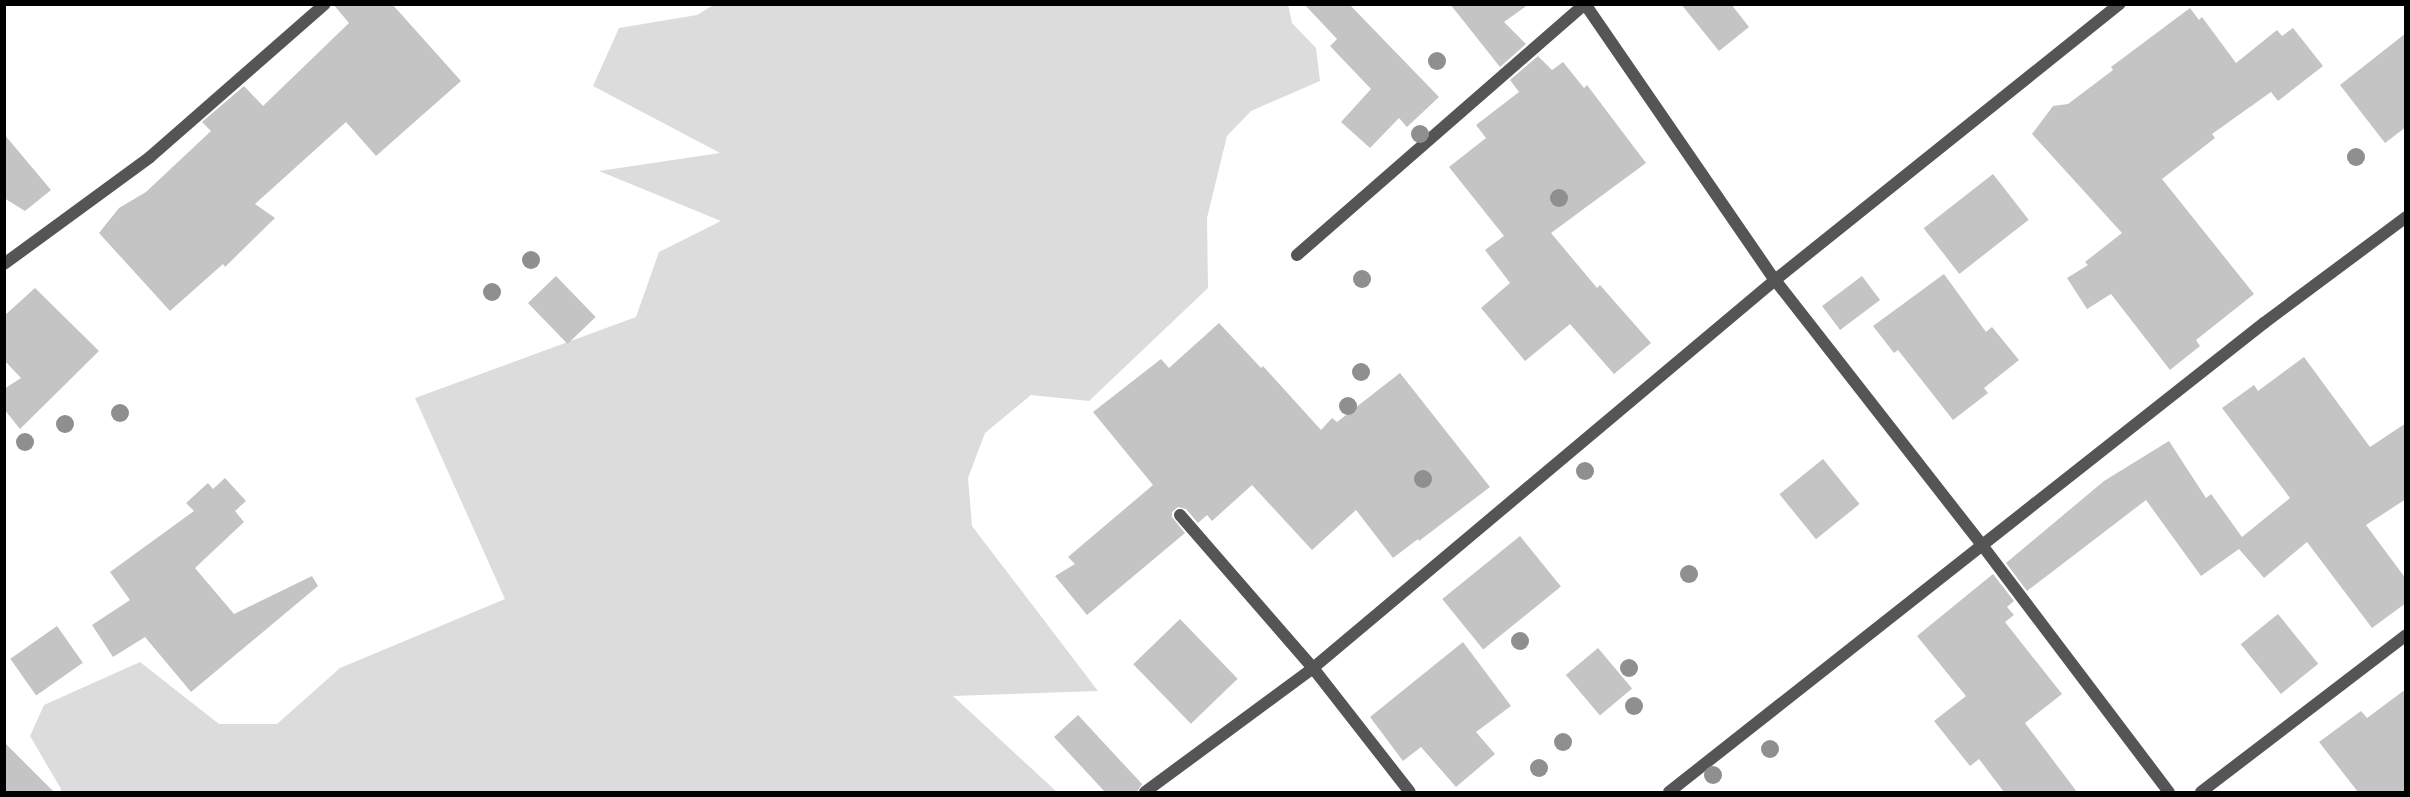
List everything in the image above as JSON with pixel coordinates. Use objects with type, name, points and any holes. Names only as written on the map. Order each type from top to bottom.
[{"type":"street","points":[[4,264],[150,157],[324,4]]},
{"type":"street","points":[[1297,255],[1585,4],[1775,280],[1982,545],[2169,792]]},
{"type":"street","points":[[1145,792],[1313,668],[1775,280],[2075,43],[2120,4]]},
{"type":"street","points":[[1670,792],[2264,323],[2406,217]]},
{"type":"street","points":[[1180,515],[1313,668],[1410,792]]},
{"type":"street","points":[[2201,792],[2406,635]]},
{"type":"shaded area","points":[[715,4],[1288,4],[1292,23],[1316,48],[1320,81],[1251,111],[1227,136],[1207,218],[1208,288],[1089,401],[1031,395],[985,433],[968,478],[972,526],[1098,691],[953,696],[1057,792],[60,792],[61,789],[30,736],[44,705],[140,662],[219,724],[277,724],[340,668],[505,599],[415,398],[636,317],[659,252],[721,221],[599,171],[720,153],[593,86],[619,28],[697,15]]},
{"type":"building","points":[[333,4],[392,4],[461,81],[376,156],[346,122],[255,204],[275,218],[225,267],[223,264],[170,311],[99,233],[119,208],[146,192],[211,131],[202,122],[244,86],[263,106],[349,23]]},
{"type":"building","points":[[1304,4],[1349,4],[1439,97],[1407,127],[1399,118],[1370,148],[1341,122],[1371,89],[1330,46],[1337,39]]},
{"type":"building","points":[[1450,4],[1529,4],[1504,22],[1526,44],[1500,67]]},
{"type":"building","points":[[1681,4],[1731,4],[1749,27],[1719,51]]},
{"type":"building","points":[[2190,8],[2199,20],[2202,17],[2236,63],[2277,30],[2282,36],[2293,28],[2323,66],[2278,101],[2271,92],[2212,134],[2215,138],[2162,179],[2254,294],[2196,340],[2200,346],[2170,370],[2111,294],[2087,309],[2067,278],[2088,265],[2085,262],[2122,233],[2032,134],[2053,106],[2068,104],[2113,70],[2111,67]]},
{"type":"building","points":[[2406,33],[2406,127],[2385,143],[2340,85]]},
{"type":"building","points":[[1538,56],[1552,70],[1563,62],[1584,88],[1587,85],[1646,163],[1551,233],[1597,288],[1600,285],[1651,343],[1614,374],[1570,324],[1525,361],[1481,308],[1510,283],[1485,250],[1504,236],[1449,167],[1486,138],[1476,125],[1519,92],[1510,80]]},
{"type":"building","points":[[4,134],[51,190],[25,211],[4,198]]},
{"type":"building","points":[[1993,174],[2029,220],[1959,274],[1924,228]]},
{"type":"building","points":[[1944,274],[1986,332],[1992,327],[2019,360],[1984,388],[1988,393],[1953,420],[1898,350],[1894,353],[1873,326]]},
{"type":"building","points":[[556,276],[596,317],[568,344],[528,303]]},
{"type":"building","points":[[1862,276],[1880,300],[1840,330],[1822,306]]},
{"type":"building","points":[[35,288],[99,351],[20,429],[4,409],[4,389],[21,378],[4,360],[4,316]]},
{"type":"building","points":[[1219,323],[1261,368],[1263,366],[1321,430],[1332,418],[1337,422],[1400,373],[1490,487],[1393,558],[1356,510],[1312,550],[1252,485],[1212,521],[1207,515],[1198,523],[1186,509],[1178,507],[1172,512],[1172,517],[1185,533],[1087,615],[1055,576],[1075,564],[1068,557],[1153,485],[1093,412],[1161,359],[1169,368]]},
{"type":"building","points":[[2304,357],[2370,447],[2406,423],[2406,499],[2366,525],[2406,579],[2406,603],[2372,628],[2307,542],[2264,578],[2239,549],[2201,576],[2146,500],[2027,591],[2006,563],[2104,481],[2169,441],[2206,498],[2211,494],[2242,537],[2290,498],[2222,408],[2254,385],[2258,391]]},
{"type":"building","points":[[1823,459],[1860,504],[1816,539],[1779,494]]},
{"type":"building","points":[[225,478],[246,501],[235,511],[244,522],[195,568],[234,614],[312,576],[318,586],[191,692],[145,637],[113,657],[92,625],[130,600],[110,572],[194,511],[186,503],[208,483],[213,489]]},
{"type":"building","points":[[1520,536],[1561,587],[1483,649],[1442,599]]},
{"type":"building","points":[[1993,574],[2014,601],[2007,607],[2014,615],[2005,622],[2062,694],[2025,723],[2077,792],[2004,792],[1979,759],[1970,766],[1934,721],[1966,696],[1917,636]]},
{"type":"building","points":[[2278,614],[2318,664],[2281,694],[2241,644]]},
{"type":"building","points":[[1180,619],[1238,679],[1191,724],[1133,664]]},
{"type":"building","points":[[57,626],[83,663],[36,696],[10,659]]},
{"type":"building","points":[[1463,642],[1511,706],[1476,732],[1495,754],[1456,787],[1421,747],[1403,761],[1370,717]]},
{"type":"building","points":[[1598,648],[1632,689],[1600,716],[1566,675]]},
{"type":"building","points":[[2406,689],[2406,792],[2358,792],[2319,742],[2361,711],[2367,718]]},
{"type":"building","points":[[1078,715],[1142,784],[1137,792],[1105,792],[1054,737]]},
{"type":"building","points":[[4,742],[54,792],[4,792]]}]
